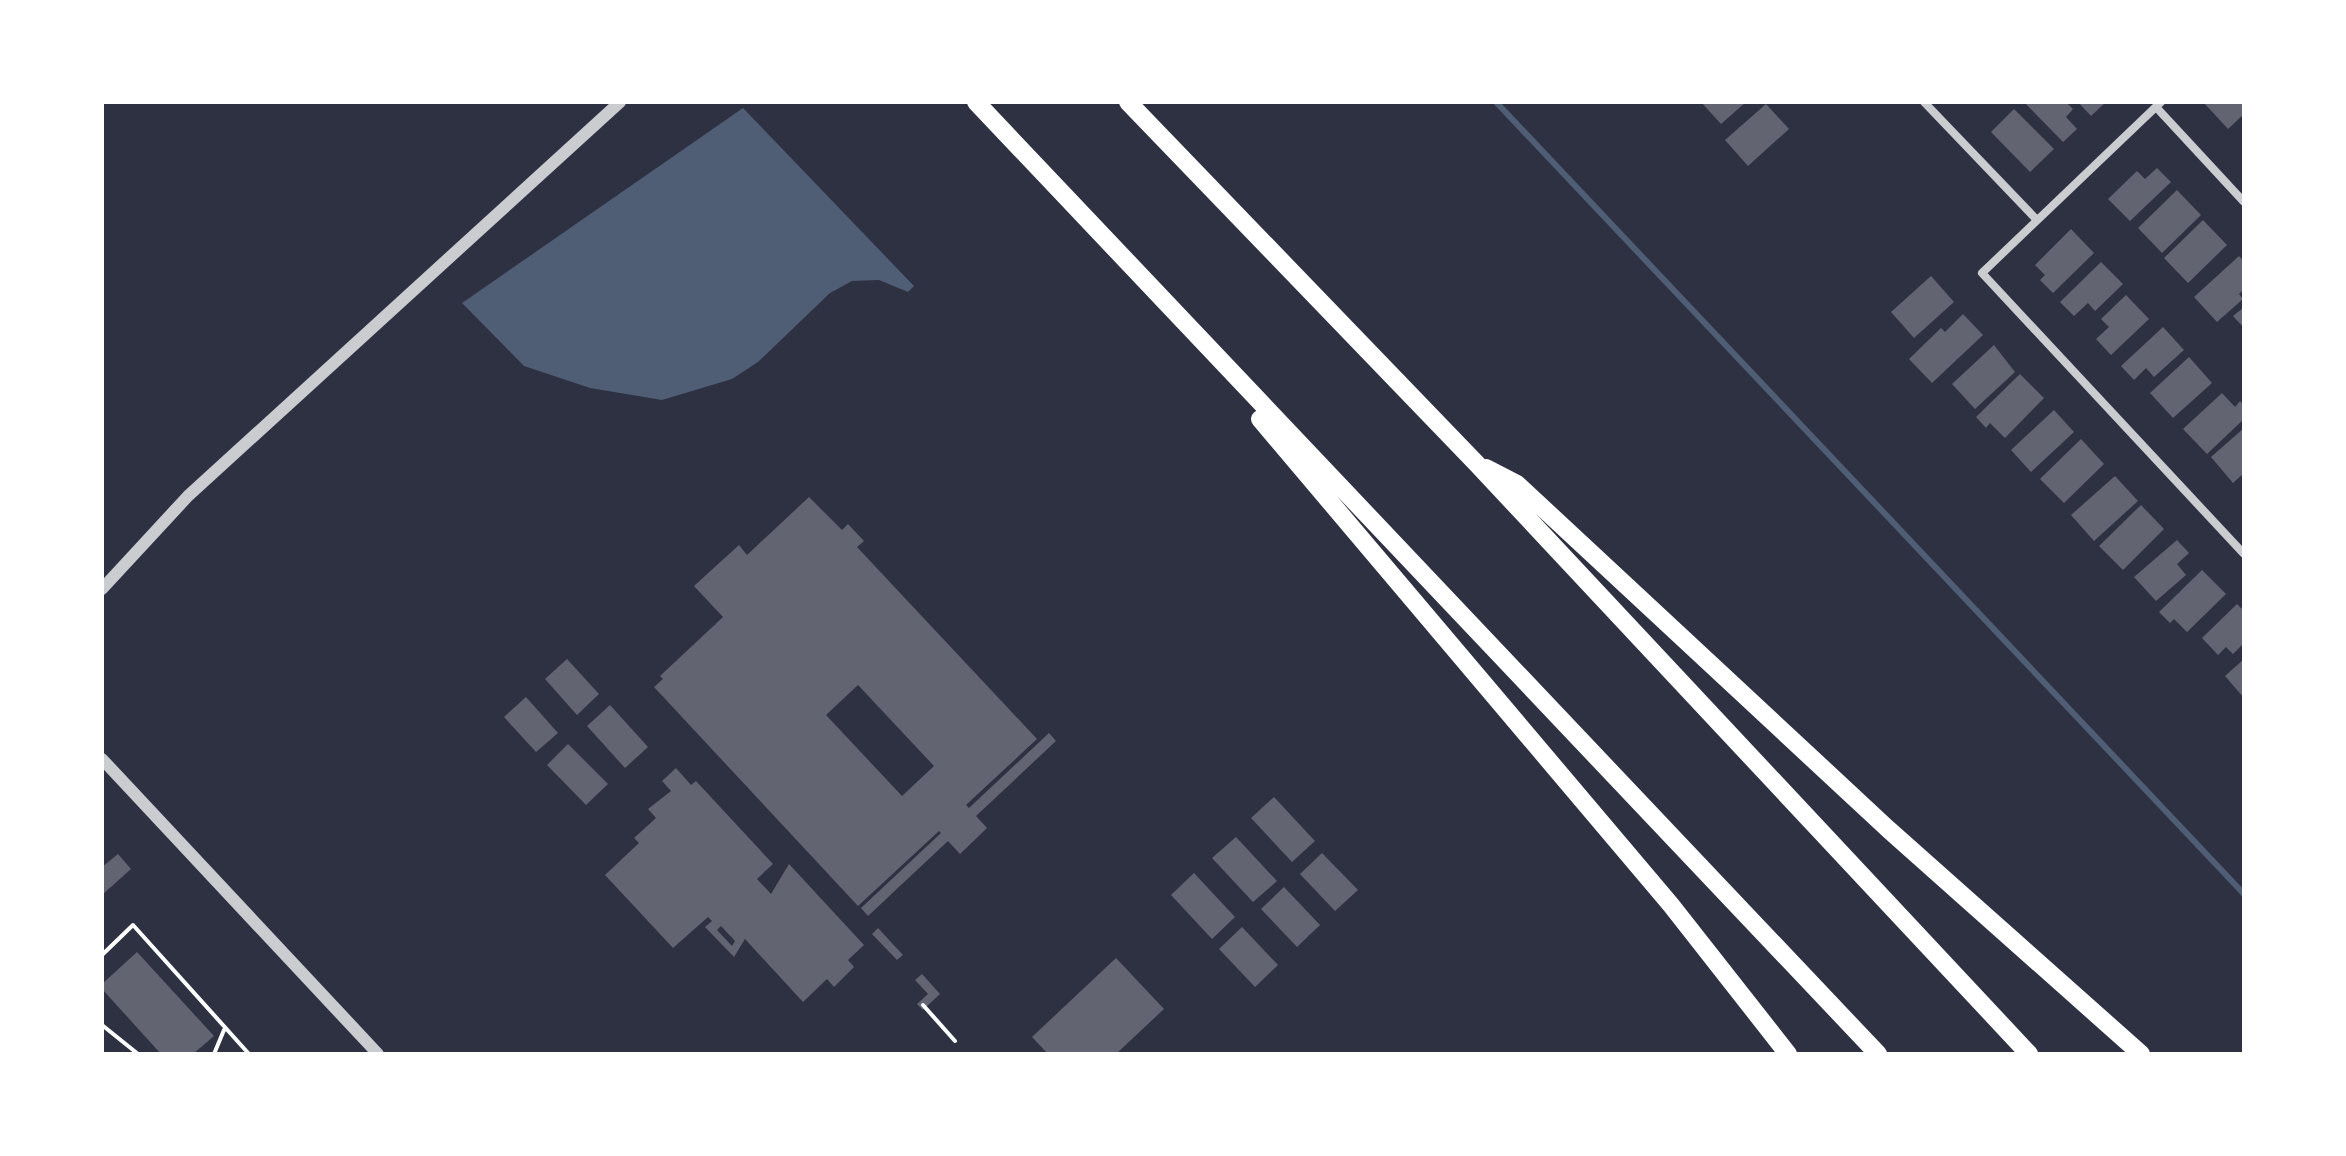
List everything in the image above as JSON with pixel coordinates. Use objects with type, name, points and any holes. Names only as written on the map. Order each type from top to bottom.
[{"type":"highway","points":[[976,102],[1878,1054]]},
{"type":"highway","points":[[1128,102],[1476,463],[2029,1054]]},
{"type":"highway","points":[[1129,264],[1671,905],[1788,1054]]},
{"type":"highway","points":[[1476,463],[1517,484],[1888,829],[2141,1054]]},
{"type":"street","points":[[102,589],[188,496],[620,102]]},
{"type":"street","points":[[1924,102],[2037,220]]},
{"type":"street","points":[[2244,202],[2158,105],[1982,273],[2244,554]]},
{"type":"street","points":[[102,759],[378,1054]]},
{"type":"path","points":[[102,955],[133,925],[224,1030],[249,1054]]},
{"type":"path","points":[[923,1005],[955,1041]]},
{"type":"path","points":[[102,1025],[138,1054]]},
{"type":"path","points":[[214,1054],[224,1030]]},
{"type":"water","points":[[743,108],[914,286],[908,292],[879,280],[852,281],[830,293],[758,362],[732,379],[662,400],[590,388],[524,366],[462,303]]},
{"type":"building","points":[[1701,102],[1746,102],[1721,124]]},
{"type":"building","points":[[2024,102],[2066,102],[2073,109],[2066,117],[2077,129],[2063,142]]},
{"type":"building","points":[[2078,102],[2106,102],[2091,116]]},
{"type":"building","points":[[2244,102],[2244,114],[2228,129],[2205,104]]},
{"type":"building","points":[[1766,104],[1789,129],[1748,166],[1725,140]]},
{"type":"building","points":[[2014,109],[2054,149],[2030,172],[1991,132]]},
{"type":"building","points":[[2157,168],[2171,182],[2130,221],[2108,199],[2137,171],[2145,179]]},
{"type":"building","points":[[2177,190],[2201,215],[2162,253],[2138,228]]},
{"type":"building","points":[[2203,220],[2227,245],[2188,283],[2164,258]]},
{"type":"building","points":[[2071,229],[2094,253],[2053,293],[2040,280],[2045,275],[2035,265]]},
{"type":"building","points":[[2239,256],[2244,261],[2244,289],[2239,294],[2243,299],[2217,322],[2194,297]]},
{"type":"building","points":[[2101,262],[2123,284],[2095,311],[2088,303],[2074,316],[2060,302]]},
{"type":"building","points":[[1931,276],[1954,302],[1914,338],[1891,312]]},
{"type":"building","points":[[2126,295],[2149,319],[2111,355],[2096,339],[2109,327],[2101,319]]},
{"type":"building","points":[[2244,307],[2244,328],[2233,316]]},
{"type":"building","points":[[1963,314],[1983,335],[1932,383],[1909,359],[1941,328],[1945,332]]},
{"type":"building","points":[[2163,327],[2184,350],[2154,377],[2146,368],[2134,380],[2121,366]]},
{"type":"building","points":[[1994,345],[2015,372],[1975,409],[1952,384]]},
{"type":"building","points":[[2189,357],[2212,383],[2173,418],[2150,393]]},
{"type":"building","points":[[2020,374],[2044,398],[2005,438],[1990,423],[1986,428],[1976,417]]},
{"type":"building","points":[[2222,393],[2235,407],[2240,401],[2244,405],[2244,419],[2207,454],[2183,429]]},
{"type":"building","points":[[2054,410],[2074,432],[2031,472],[2011,450]]},
{"type":"building","points":[[2244,428],[2244,473],[2233,483],[2211,457]]},
{"type":"building","points":[[2081,439],[2104,464],[2064,503],[2040,479]]},
{"type":"building","points":[[2115,476],[2138,501],[2094,541],[2071,515]]},
{"type":"building","points":[[809,497],[842,530],[848,524],[864,541],[857,547],[1037,739],[966,805],[969,808],[1049,733],[1056,741],[976,816],[987,828],[960,854],[948,841],[868,916],[861,908],[941,833],[939,831],[858,906],[654,687],[663,679],[660,676],[723,617],[694,586],[739,545],[747,555]],"holes":[[[858,685],[934,766],[902,796],[826,715]]]},
{"type":"building","points":[[2141,505],[2164,529],[2123,570],[2099,546]]},
{"type":"building","points":[[2177,540],[2189,553],[2177,564],[2186,575],[2156,601],[2134,577]]},
{"type":"building","points":[[2202,570],[2226,594],[2187,632],[2174,619],[2170,623],[2159,612]]},
{"type":"building","points":[[2237,604],[2244,611],[2244,643],[2233,654],[2226,647],[2218,655],[2202,638]]},
{"type":"building","points":[[567,659],[599,694],[577,715],[545,679]]},
{"type":"building","points":[[2244,659],[2244,698],[2225,676]]},
{"type":"building","points":[[526,697],[558,733],[536,752],[504,717]]},
{"type":"building","points":[[610,705],[648,747],[625,768],[587,726]]},
{"type":"building","points":[[568,744],[608,784],[586,805],[547,765]]},
{"type":"building","points":[[676,768],[691,785],[696,781],[773,864],[757,879],[771,894],[789,864],[864,945],[848,960],[854,967],[834,987],[827,979],[803,1002],[745,939],[734,957],[705,927],[712,921],[708,917],[673,948],[605,875],[639,843],[634,838],[656,818],[648,809],[671,791],[662,781]],"holes":[[[721,926],[735,941],[732,946],[717,930]]]},
{"type":"building","points":[[1274,797],[1315,841],[1292,862],[1251,818]]},
{"type":"building","points":[[1236,837],[1277,881],[1253,902],[1212,858]]},
{"type":"building","points":[[1322,853],[1358,890],[1335,911],[1300,874]]},
{"type":"building","points":[[118,854],[131,869],[102,895],[102,867]]},
{"type":"building","points":[[1194,873],[1235,917],[1212,939],[1171,895]]},
{"type":"building","points":[[1284,887],[1320,925],[1297,947],[1261,909]]},
{"type":"building","points":[[1242,927],[1278,965],[1255,987],[1219,949]]},
{"type":"building","points":[[878,928],[903,955],[897,960],[872,934]]},
{"type":"building","points":[[137,952],[214,1036],[193,1054],[161,1054],[102,989],[102,984]]},
{"type":"building","points":[[1116,958],[1164,1009],[1116,1054],[1048,1054],[1032,1037]]},
{"type":"building","points":[[922,974],[940,994],[923,1010],[917,1004],[928,994],[915,980]]},
{"type":"waterway","points":[[1496,102],[2244,894]]}]
